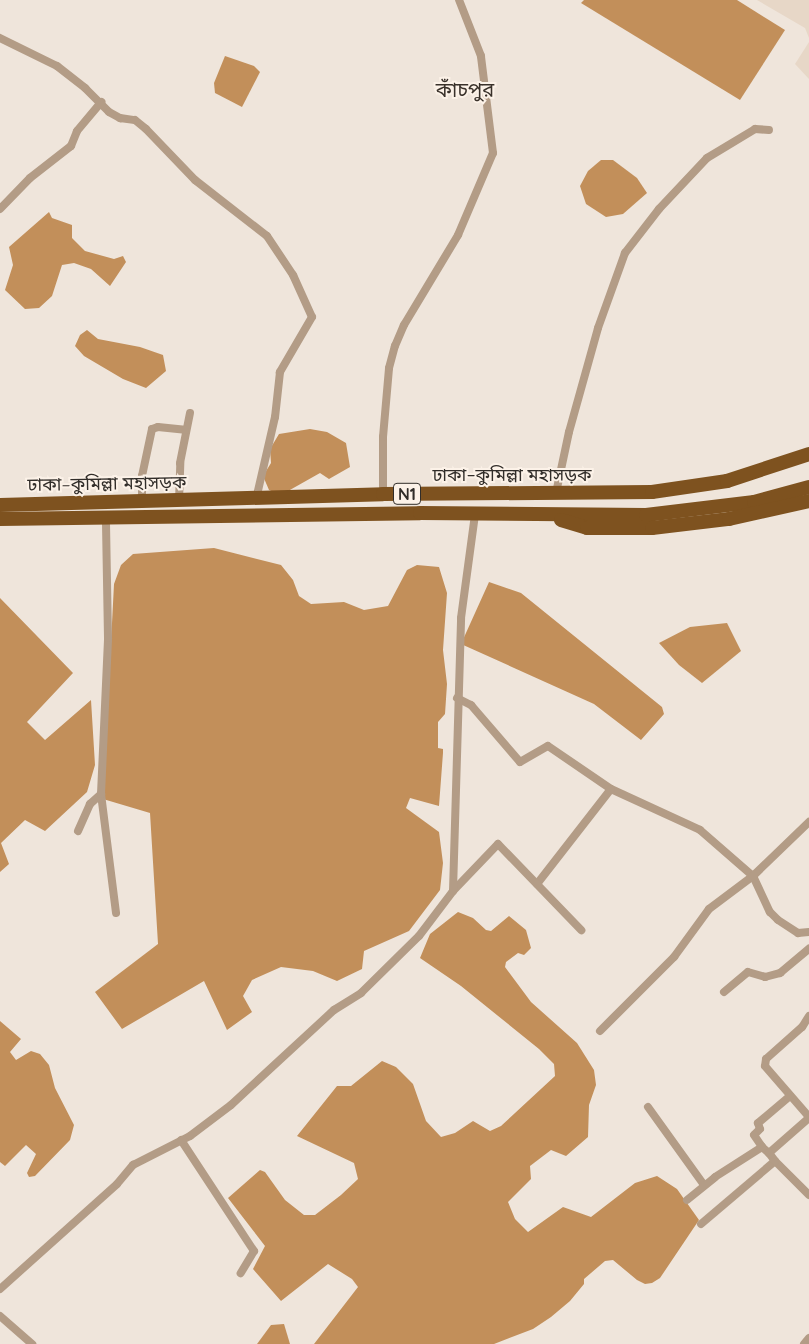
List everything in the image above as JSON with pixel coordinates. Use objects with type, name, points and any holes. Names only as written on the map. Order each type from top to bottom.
[{"type":"highway","name":"ঢাকা–কুমিল্লা মহাসড়ক","points":[[0,504],[142,502],[383,494],[556,493],[687,488],[768,470],[809,454]]},
{"type":"highway","name":"ঢাকা–কুমিল্লা মহাসড়ক","points":[[0,520],[106,520],[420,513],[476,516],[551,516],[688,512],[754,502],[809,487]]},
{"type":"highway","name":"N1","points":[[551,516],[587,528],[652,528],[729,518],[809,501]]},
{"type":"street","points":[[383,494],[383,437],[389,368],[395,346],[404,324],[458,235],[493,153],[480,56],[459,0]]},
{"type":"street","points":[[0,38],[57,66],[101,102],[109,112],[120,118],[135,120],[146,129],[195,180],[267,236],[308,304],[312,317],[308,328],[278,381],[275,417],[256,499]]},
{"type":"street","points":[[0,209],[30,178],[71,146],[76,131],[101,102]]},
{"type":"street","points":[[556,493],[569,432],[598,328],[625,253],[659,209],[707,158],[755,129],[769,130]]},
{"type":"street","points":[[179,501],[185,430],[190,413]]},
{"type":"street","points":[[142,502],[142,476],[152,429],[185,430]]},
{"type":"street","points":[[453,891],[457,852],[457,698],[461,618],[476,516]]},
{"type":"street","points":[[106,520],[108,638],[101,794],[116,913]]},
{"type":"street","points":[[457,698],[471,705],[520,762],[548,746],[611,789],[700,830],[753,876],[774,916],[798,933],[809,932]]},
{"type":"street","points":[[538,884],[611,789]]},
{"type":"street","points":[[78,831],[90,804],[101,794]]},
{"type":"street","points":[[600,1031],[674,958],[709,909],[753,876],[809,822]]},
{"type":"street","points":[[0,1289],[117,1184],[133,1165],[181,1140],[231,1105],[334,1010],[361,993],[419,936],[453,891],[498,844],[581,930]]},
{"type":"street","points":[[724,992],[748,972],[765,976],[780,973],[809,949]]},
{"type":"street","points":[[769,1153],[809,1117],[765,1066],[766,1059],[802,1027],[809,1016]]},
{"type":"street","points":[[790,1096],[758,1123],[760,1129],[754,1136],[774,1161],[809,1195]]},
{"type":"street","points":[[648,1107],[704,1185]]},
{"type":"street","points":[[181,1140],[254,1251],[241,1273]]},
{"type":"street","points":[[687,1200],[704,1185],[762,1147]]},
{"type":"street","points":[[701,1224],[774,1161]]},
{"type":"street","points":[[0,1316],[32,1344]]},
{"type":"street","points":[[804,1344],[809,1338]]},
{"type":"shaded area","points":[[584,0],[737,0],[785,30],[740,100],[581,3]]},
{"type":"shaded area","points":[[757,0],[809,0],[809,38],[805,28]]},
{"type":"shaded area","points":[[809,42],[809,79],[795,64]]},
{"type":"shaded area","points":[[225,56],[254,66],[260,72],[242,107],[215,93],[214,83]]},
{"type":"shaded area","points":[[601,160],[613,160],[637,178],[647,193],[623,214],[606,217],[586,204],[580,186],[588,171]]},
{"type":"shaded area","points":[[49,212],[52,218],[72,225],[72,238],[85,251],[114,259],[123,256],[126,262],[110,286],[91,269],[74,263],[62,265],[52,296],[39,308],[25,309],[5,290],[13,265],[9,247]]},
{"type":"shaded area","points":[[87,330],[98,339],[140,347],[163,355],[166,371],[146,388],[123,379],[84,356],[75,346],[80,335]]},
{"type":"shaded area","points":[[310,429],[327,432],[346,443],[350,467],[329,479],[320,473],[281,495],[269,490],[263,476],[271,463],[270,449],[279,434]]},
{"type":"shaded area","points":[[214,548],[281,565],[293,580],[299,596],[311,604],[344,602],[364,610],[388,606],[407,570],[417,565],[439,567],[447,593],[443,650],[447,684],[445,714],[438,722],[438,748],[443,749],[439,806],[410,798],[406,808],[439,832],[443,863],[440,890],[409,931],[364,951],[362,969],[337,981],[313,971],[281,967],[252,980],[243,996],[252,1012],[227,1030],[204,981],[122,1029],[95,992],[158,944],[150,813],[103,799],[114,584],[121,565],[133,554]]},
{"type":"shaded area","points":[[489,582],[521,593],[662,707],[664,714],[641,740],[594,704],[461,644]]},
{"type":"shaded area","points":[[0,598],[73,673],[27,722],[45,740],[91,700],[95,765],[87,792],[45,831],[25,820],[1,843],[9,864],[0,872]]},
{"type":"shaded area","points":[[727,623],[741,651],[702,683],[679,665],[659,643],[690,627]]},
{"type":"shaded area","points":[[458,912],[473,918],[486,930],[491,931],[509,916],[526,930],[531,948],[524,955],[518,953],[506,962],[505,967],[531,1002],[577,1043],[594,1070],[596,1085],[589,1105],[588,1137],[566,1156],[551,1150],[530,1166],[531,1179],[508,1202],[515,1219],[528,1232],[563,1207],[591,1217],[635,1183],[657,1176],[677,1189],[699,1220],[660,1278],[652,1283],[645,1284],[637,1280],[613,1260],[605,1261],[584,1279],[584,1284],[570,1301],[551,1317],[533,1329],[494,1344],[314,1344],[358,1287],[352,1279],[328,1264],[281,1301],[253,1269],[265,1246],[228,1198],[260,1170],[265,1172],[285,1200],[304,1215],[315,1215],[341,1195],[358,1179],[354,1163],[297,1136],[337,1086],[351,1086],[382,1061],[396,1067],[413,1084],[426,1121],[441,1137],[455,1133],[473,1121],[490,1131],[501,1126],[555,1076],[554,1064],[539,1049],[461,986],[420,958],[430,934]]},
{"type":"shaded area","points":[[0,1021],[21,1039],[10,1052],[16,1060],[31,1051],[40,1054],[49,1065],[55,1088],[74,1125],[70,1140],[35,1176],[29,1177],[27,1173],[36,1154],[26,1145],[5,1166],[0,1162]]},
{"type":"shaded area","points":[[284,1324],[290,1344],[257,1344],[271,1325]]},
{"type":"district","name":"কাঁচপুর","points":[[465,89]]}]
